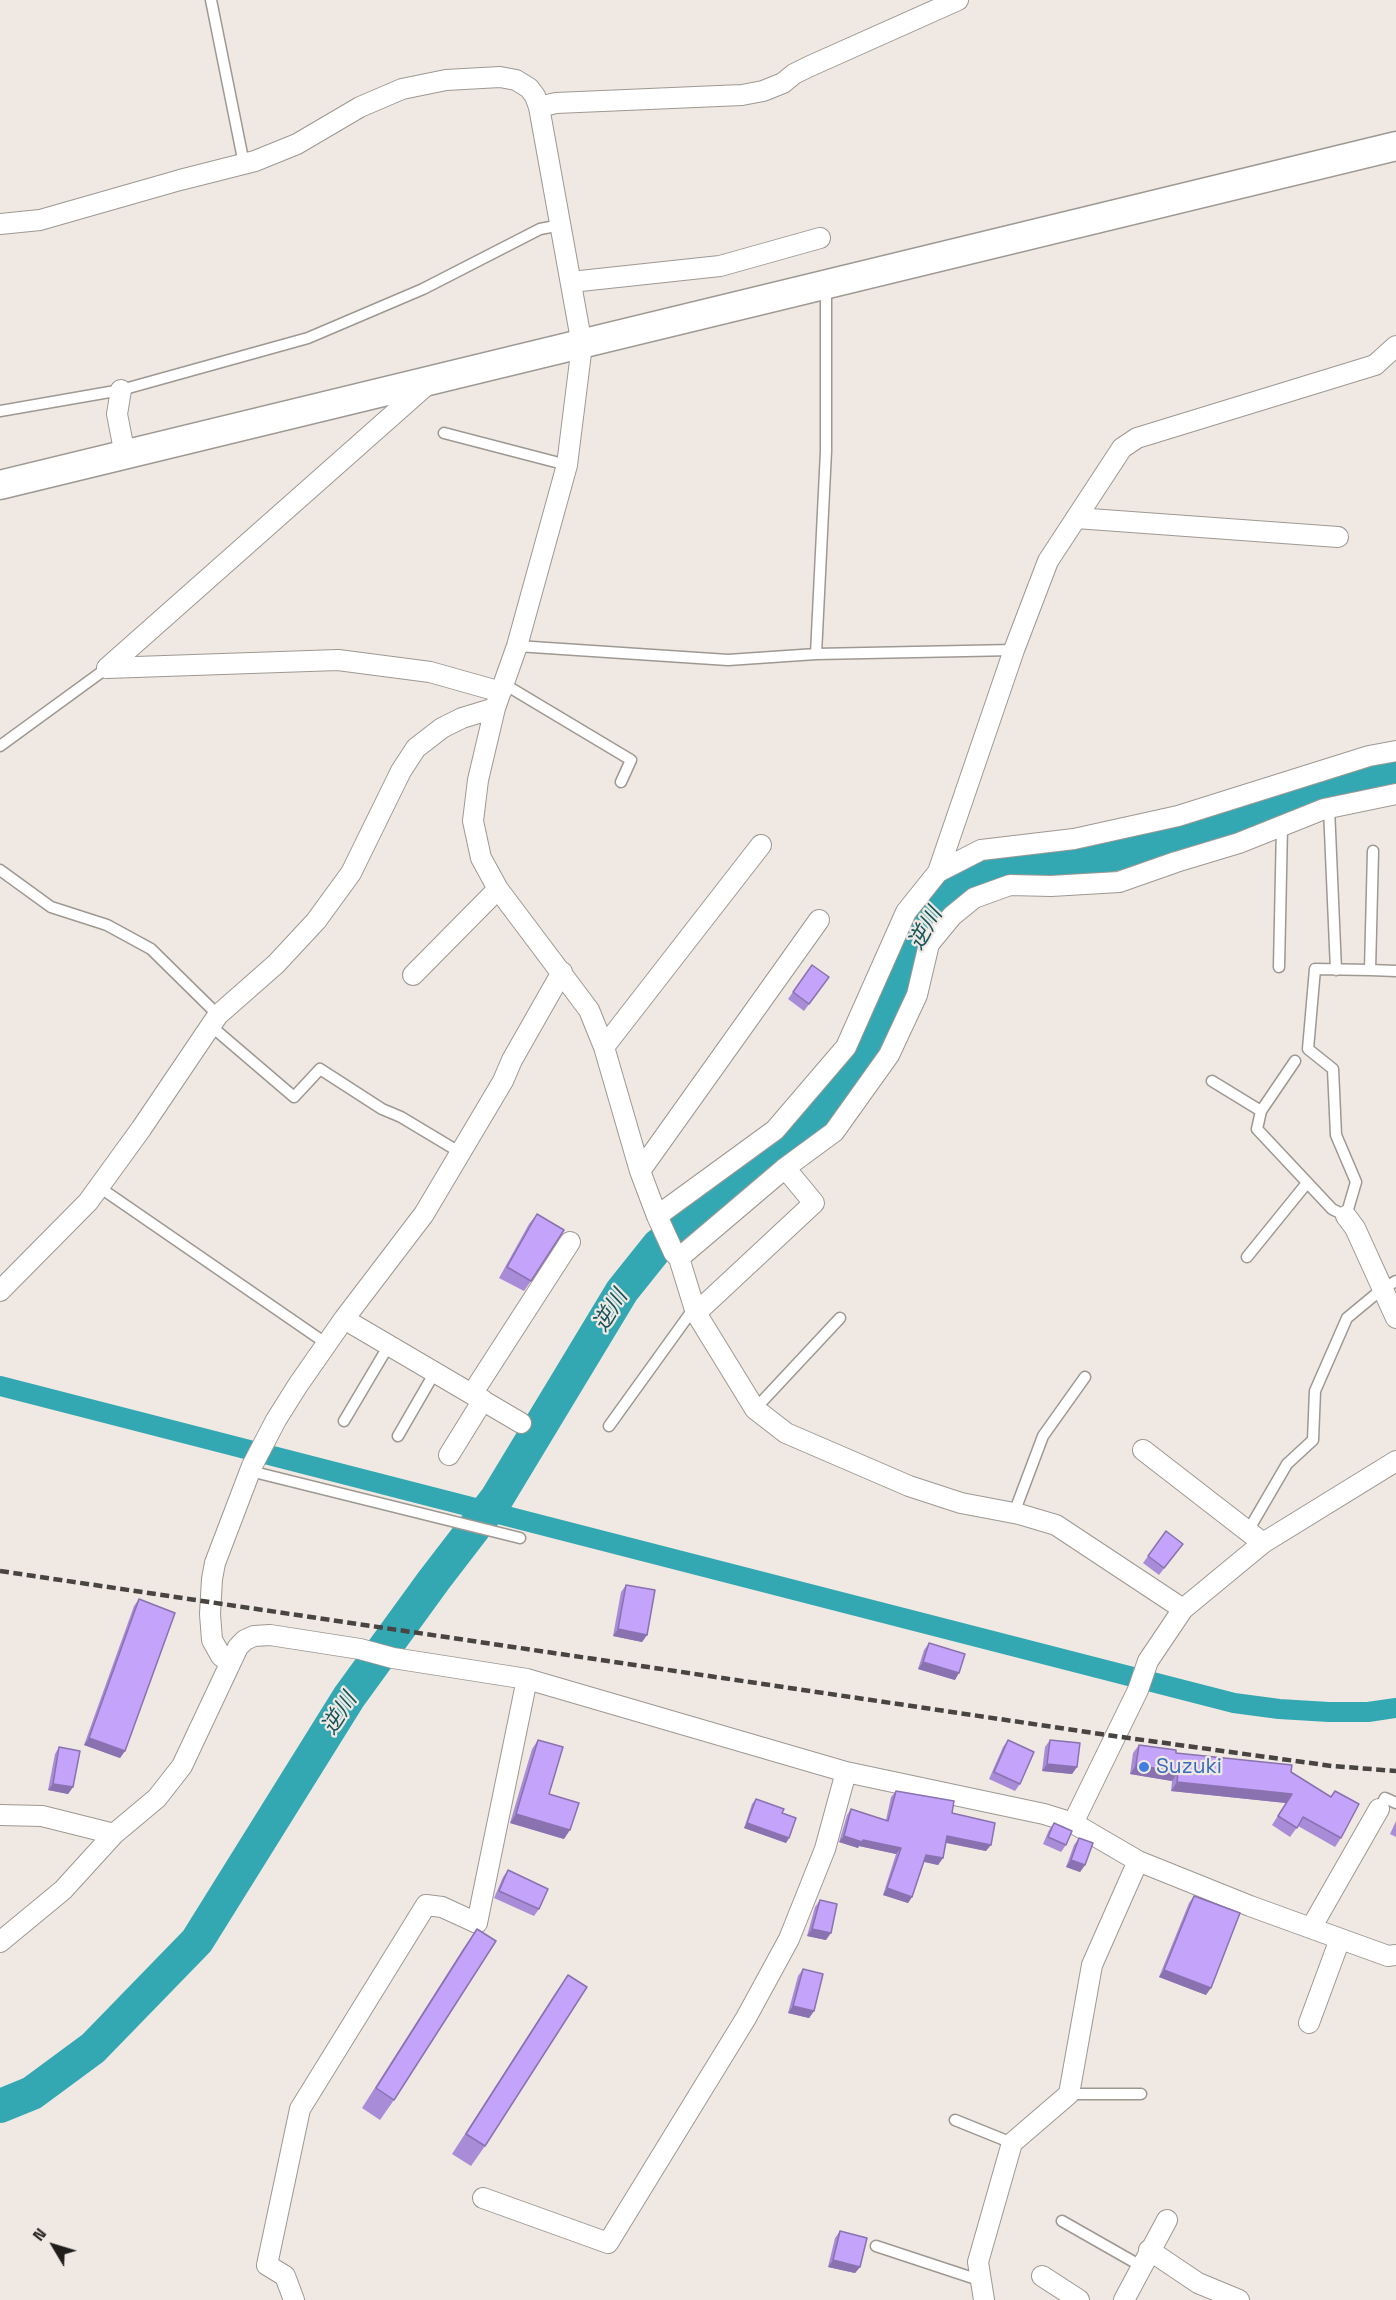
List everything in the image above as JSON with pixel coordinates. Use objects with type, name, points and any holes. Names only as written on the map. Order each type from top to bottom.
[{"type":"street","points":[[539,107],[556,103],[763,91],[783,83],[808,67],[958,0]]},
{"type":"street","points":[[0,224],[40,220],[244,164],[297,144],[382,97],[402,89],[446,80],[500,77],[516,80],[529,88],[539,107],[582,345],[567,465],[517,646],[500,695],[478,780],[473,821],[481,858],[498,889],[590,1010],[604,1047],[640,1171],[660,1223],[676,1255],[695,1311],[755,1409],[786,1433],[909,1486],[961,1503],[1014,1513],[1056,1525],[1183,1609]]},
{"type":"street","points":[[0,485],[1396,146]]},
{"type":"street","points":[[571,282],[720,266],[820,238]]},
{"type":"street","points":[[660,1223],[776,1130],[846,1047],[906,912],[938,872],[1014,650],[1048,561],[1122,448],[1137,438],[1375,365],[1396,346]]},
{"type":"street","points":[[107,668],[433,379]]},
{"type":"street","points":[[121,390],[117,414],[125,455]]},
{"type":"street","points":[[1076,518],[1338,537]]},
{"type":"street","points":[[107,668],[338,660],[429,672],[500,695]]},
{"type":"street","points":[[0,1291],[88,1202],[141,1129],[214,1020],[276,964],[316,921],[351,873],[401,771],[416,748],[442,728],[500,695]]},
{"type":"street","points":[[938,872],[981,850],[1074,839],[1178,816],[1369,756],[1396,751]]},
{"type":"street","points":[[676,1255],[834,1132],[889,1055],[917,995],[929,944],[952,916],[974,898],[1010,885],[1051,886],[1119,882],[1239,843],[1329,808],[1396,794]]},
{"type":"street","points":[[604,1047],[761,845]]},
{"type":"street","points":[[413,975],[498,889]]},
{"type":"street","points":[[640,1171],[819,920]]},
{"type":"street","points":[[229,1662],[216,1650],[212,1640],[210,1614],[212,1579],[215,1563],[251,1468],[276,1420],[344,1319],[424,1214],[503,1081],[512,1060],[561,972]]},
{"type":"street","points":[[695,1311],[814,1203],[785,1168]]},
{"type":"street","points":[[1346,1216],[1389,1285],[1396,1318]]},
{"type":"street","points":[[448,1455],[477,1397],[570,1242]]},
{"type":"street","points":[[344,1319],[521,1423]]},
{"type":"street","points":[[1143,1450],[1256,1537]]},
{"type":"street","points":[[1072,1823],[1138,1690],[1148,1661],[1183,1609],[1256,1537],[1396,1461]]},
{"type":"street","points":[[0,1942],[63,1890],[114,1834],[157,1798],[182,1766],[238,1647],[245,1640],[254,1636],[278,1635],[360,1649],[393,1658],[527,1679],[846,1772],[1044,1814],[1072,1823],[1138,1861],[1250,1906],[1388,1956],[1396,1955]]},
{"type":"street","points":[[294,2300],[285,2276],[267,2265],[300,2109],[426,1905],[442,1907],[477,1923],[527,1679]]},
{"type":"street","points":[[483,2198],[608,2243],[746,2018],[789,1939],[825,1849],[846,1772]]},
{"type":"street","points":[[1311,1928],[1388,1806]]},
{"type":"street","points":[[0,1815],[42,1816],[114,1834]]},
{"type":"street","points":[[983,2291],[978,2262],[1012,2143],[1069,2094],[1092,1965],[1138,1861]]},
{"type":"street","points":[[1309,2023],[1340,1939]]},
{"type":"street","points":[[1124,2300],[1167,2220]]},
{"type":"street","points":[[1145,2258],[1239,2300]]},
{"type":"street","points":[[1042,2276],[1079,2300]]},
{"type":"lane","points":[[211,0],[244,164]]},
{"type":"lane","points":[[0,411],[121,390],[308,338],[423,289],[540,229],[561,225]]},
{"type":"lane","points":[[816,654],[826,451],[826,286]]},
{"type":"lane","points":[[444,433],[567,465]]},
{"type":"lane","points":[[517,646],[728,660],[816,654],[1014,650]]},
{"type":"lane","points":[[0,746],[107,668]]},
{"type":"lane","points":[[500,695],[631,759],[621,782]]},
{"type":"lane","points":[[1329,808],[1336,970]]},
{"type":"lane","points":[[1279,967],[1282,826]]},
{"type":"lane","points":[[1370,970],[1373,851]]},
{"type":"lane","points":[[0,870],[51,907],[107,925],[151,949],[214,1020],[294,1097],[320,1069],[382,1109],[461,1153]]},
{"type":"lane","points":[[1295,1061],[1261,1111],[1257,1129],[1332,1209],[1346,1216],[1356,1182],[1336,1135],[1333,1069],[1308,1049],[1315,969],[1396,971]]},
{"type":"lane","points":[[1212,1081],[1261,1111]]},
{"type":"lane","points":[[1247,1257],[1307,1183]]},
{"type":"lane","points":[[99,1187],[327,1344]]},
{"type":"lane","points":[[1256,1537],[1287,1464],[1313,1440],[1315,1391],[1347,1318],[1389,1285]]},
{"type":"lane","points":[[609,1426],[695,1311]]},
{"type":"lane","points":[[755,1409],[840,1318]]},
{"type":"lane","points":[[344,1421],[389,1345]]},
{"type":"lane","points":[[398,1436],[435,1372]]},
{"type":"lane","points":[[1014,1513],[1043,1436],[1084,1377]]},
{"type":"lane","points":[[251,1468],[520,1539]]},
{"type":"lane","points":[[1069,2094],[1141,2094]]},
{"type":"lane","points":[[955,2120],[1012,2143]]},
{"type":"lane","points":[[1062,2221],[1145,2258]]},
{"type":"lane","points":[[876,2246],[983,2291]]},
{"type":"building","points":[[812,965],[829,977],[809,1004],[793,992]]},
{"type":"building","points":[[537,1214],[564,1230],[531,1281],[507,1267]]},
{"type":"building","points":[[1166,1531],[1183,1544],[1164,1568],[1148,1556]]},
{"type":"building","points":[[626,1585],[655,1590],[647,1635],[618,1629]]},
{"type":"building","points":[[139,1599],[175,1613],[125,1751],[89,1738]]},
{"type":"building","points":[[929,1643],[965,1654],[959,1673],[923,1662]]},
{"type":"building","points":[[538,1740],[563,1747],[549,1794],[579,1803],[570,1830],[516,1814]]},
{"type":"building","points":[[1008,1740],[1034,1752],[1020,1784],[994,1772]]},
{"type":"building","points":[[1050,1740],[1080,1743],[1077,1767],[1047,1764]]},
{"type":"building","points":[[1139,1745],[1176,1750],[1176,1753],[1292,1765],[1291,1772],[1331,1797],[1335,1791],[1359,1804],[1341,1838],[1303,1817],[1297,1828],[1278,1816],[1292,1794],[1177,1782],[1178,1772],[1136,1765]]},
{"type":"building","points":[[59,1747],[80,1751],[73,1787],[53,1784]]},
{"type":"building","points":[[896,1791],[954,1801],[952,1813],[995,1823],[991,1845],[947,1836],[943,1858],[926,1855],[912,1897],[887,1888],[901,1848],[863,1840],[862,1842],[844,1836],[851,1809],[888,1821]]},
{"type":"building","points":[[756,1799],[784,1809],[782,1813],[796,1818],[789,1838],[747,1823]]},
{"type":"building","points":[[1054,1823],[1072,1831],[1066,1845],[1048,1837]]},
{"type":"building","points":[[1079,1838],[1093,1843],[1085,1865],[1071,1860]]},
{"type":"building","points":[[508,1870],[548,1889],[539,1909],[499,1891]]},
{"type":"building","points":[[1194,1896],[1240,1913],[1211,1988],[1164,1970]]},
{"type":"building","points":[[820,1900],[837,1904],[831,1933],[812,1929]]},
{"type":"building","points":[[477,1929],[496,1941],[394,2100],[376,2088]]},
{"type":"building","points":[[803,1969],[823,1974],[814,2011],[793,2006]]},
{"type":"building","points":[[568,1975],[587,1987],[485,2146],[466,2134]]},
{"type":"building","points":[[840,2231],[867,2238],[860,2267],[833,2260]]},
{"type":"waterway","name":"逆川","points":[[0,2106],[32,2093],[93,2048],[197,1941],[349,1697],[497,1498],[622,1291],[658,1246],[816,1118],[870,1046],[897,980],[922,930],[946,895],[970,879],[998,867],[1085,861],[1174,840],[1396,772]]},
{"type":"waterway","points":[[0,1386],[1234,1703],[1329,1712],[1368,1712],[1396,1708]]},
{"type":"railway","points":[[0,1571],[1114,1736],[1332,1766],[1396,1771]]},
{"type":"place","name":"Suzuki","points":[[1144,1767]]}]
